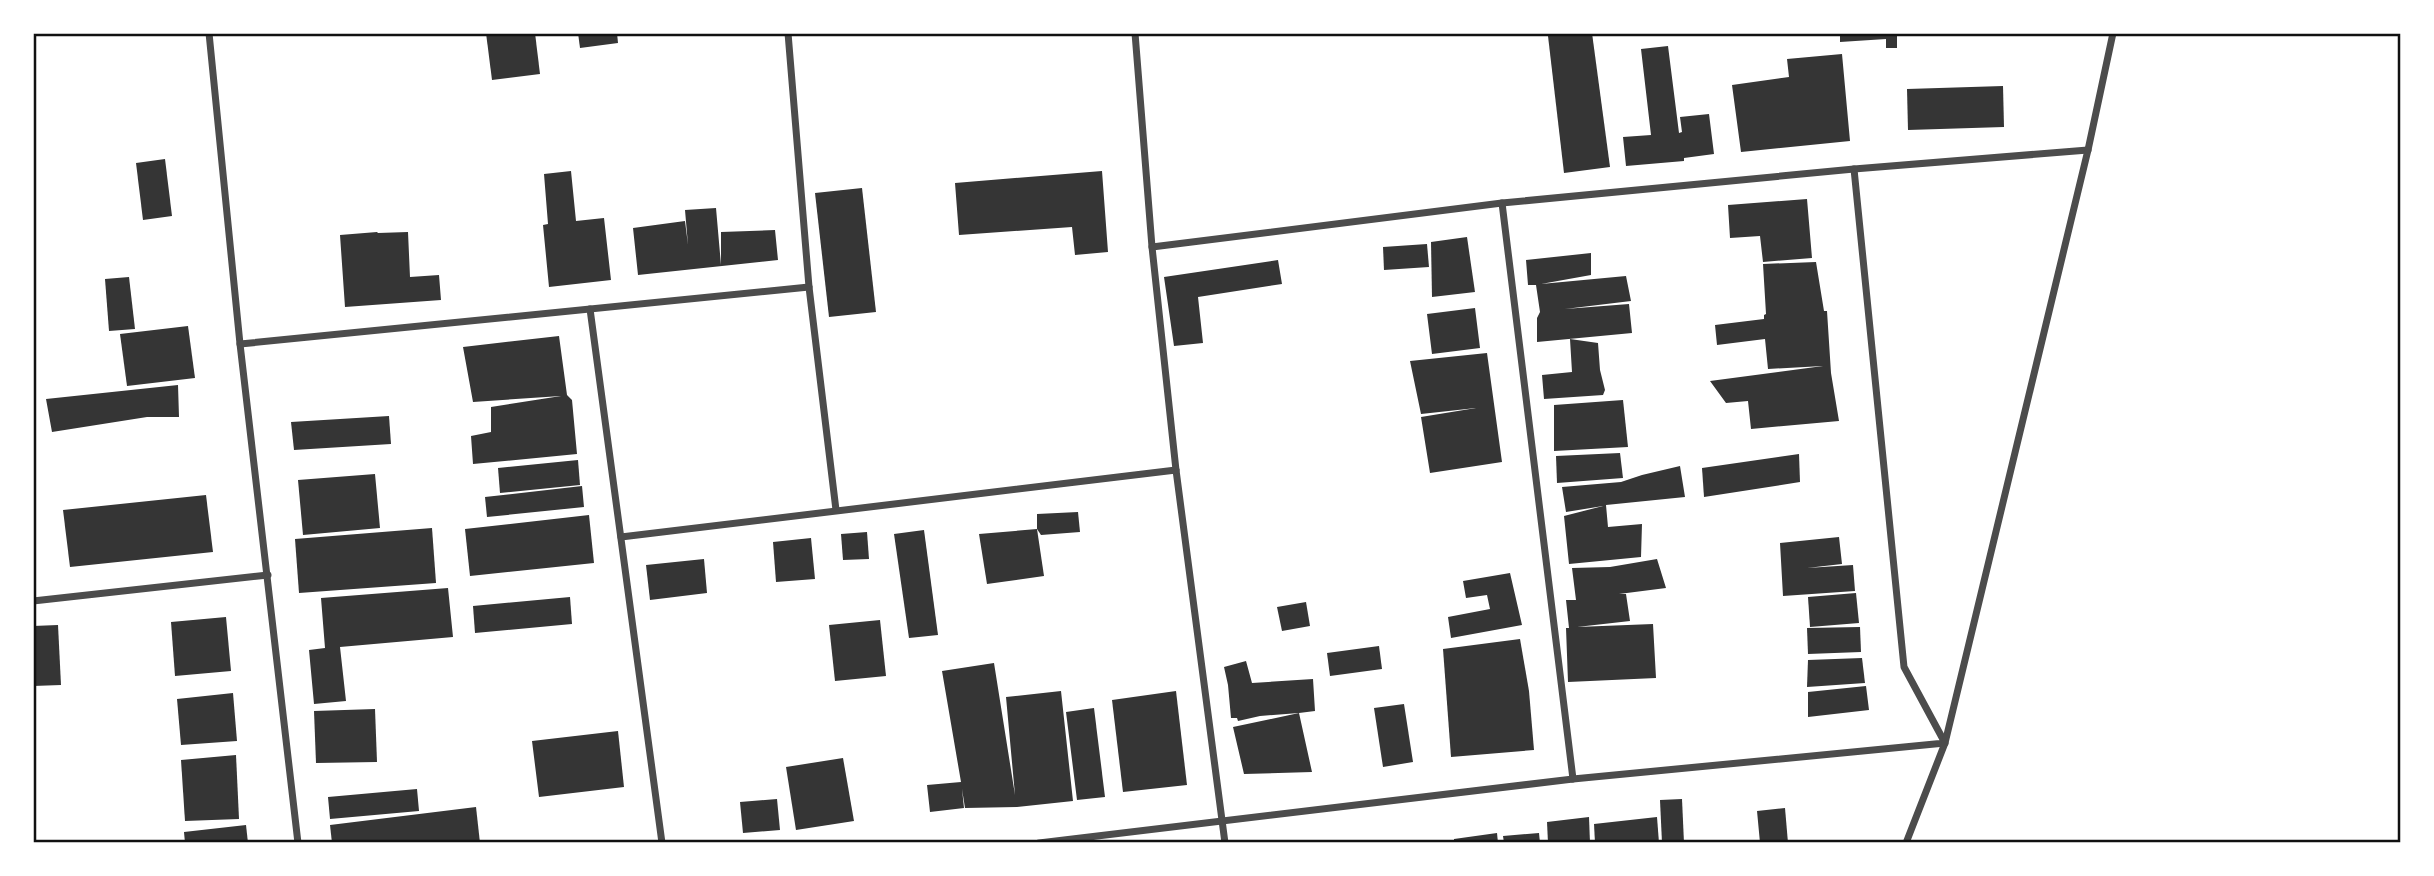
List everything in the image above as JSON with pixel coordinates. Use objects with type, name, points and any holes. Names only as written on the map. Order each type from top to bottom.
[{"type":"street","points":[[209,33],[240,344],[299,843]]},
{"type":"street","points":[[788,33],[809,287],[836,510]]},
{"type":"street","points":[[1135,33],[1152,247],[1176,470],[1225,843]]},
{"type":"street","points":[[1906,843],[1945,743],[2088,150],[2113,33]]},
{"type":"street","points":[[1152,247],[1502,203],[1854,169],[2088,150]]},
{"type":"street","points":[[1854,169],[1904,667],[1945,743]]},
{"type":"street","points":[[1502,203],[1573,779]]},
{"type":"street","points":[[240,344],[809,287]]},
{"type":"street","points":[[590,309],[662,843]]},
{"type":"street","points":[[621,537],[1176,470]]},
{"type":"street","points":[[33,601],[268,575]]},
{"type":"street","points":[[1039,843],[1573,779],[1945,743]]},
{"type":"building","points":[[486,33],[535,33],[540,74],[492,80]]},
{"type":"building","points":[[578,33],[617,33],[618,43],[580,48]]},
{"type":"building","points":[[1592,33],[1610,167],[1564,173],[1548,36]]},
{"type":"building","points":[[1840,33],[1897,33],[1897,48],[1886,48],[1886,39],[1840,42]]},
{"type":"building","points":[[1668,46],[1679,133],[1682,132],[1680,117],[1709,114],[1714,154],[1684,158],[1684,161],[1626,166],[1623,137],[1651,135],[1641,49]]},
{"type":"building","points":[[1842,54],[1850,141],[1741,152],[1732,85],[1789,77],[1787,59]]},
{"type":"building","points":[[2003,86],[2004,127],[1908,130],[1907,89]]},
{"type":"building","points":[[165,159],[172,216],[143,220],[136,163]]},
{"type":"building","points":[[571,171],[576,221],[604,218],[611,280],[549,287],[543,225],[548,224],[544,174]]},
{"type":"building","points":[[1102,171],[1108,252],[1075,255],[1072,227],[959,235],[955,183]]},
{"type":"building","points":[[862,188],[876,312],[829,317],[815,193]]},
{"type":"building","points":[[1807,199],[1812,258],[1763,262],[1760,236],[1730,238],[1728,205]]},
{"type":"building","points":[[716,208],[721,265],[721,232],[775,230],[778,260],[638,275],[633,228],[685,221],[688,245],[685,210]]},
{"type":"building","points":[[408,232],[410,277],[439,275],[441,300],[345,307],[340,235]]},
{"type":"building","points":[[1467,237],[1475,292],[1432,297],[1431,242]]},
{"type":"building","points":[[1427,244],[1429,267],[1384,270],[1383,247]]},
{"type":"building","points":[[1591,253],[1591,275],[1541,284],[1626,276],[1631,301],[1565,309],[1629,304],[1632,333],[1537,342],[1537,318],[1540,312],[1536,285],[1528,285],[1526,260]]},
{"type":"building","points":[[1278,260],[1282,284],[1198,297],[1203,343],[1174,346],[1164,277]]},
{"type":"building","points":[[1816,262],[1824,311],[1827,311],[1831,373],[1839,421],[1751,429],[1748,401],[1726,403],[1710,381],[1823,366],[1768,369],[1765,339],[1717,345],[1715,325],[1764,319],[1763,264]]},
{"type":"building","points":[[129,277],[135,329],[109,331],[105,279]]},
{"type":"building","points":[[1475,308],[1480,348],[1432,354],[1427,314]]},
{"type":"building","points":[[188,326],[195,378],[127,386],[120,334]]},
{"type":"building","points":[[559,336],[567,395],[572,400],[577,454],[473,464],[471,436],[491,432],[491,407],[561,396],[473,402],[463,347]]},
{"type":"building","points":[[1570,339],[1598,343],[1605,390],[1603,395],[1544,399],[1542,375],[1572,372]]},
{"type":"building","points":[[1487,353],[1502,462],[1430,473],[1421,417],[1476,408],[1421,414],[1410,361]]},
{"type":"building","points":[[178,385],[179,417],[147,417],[52,432],[46,399]]},
{"type":"building","points":[[1623,400],[1628,447],[1554,451],[1554,405]]},
{"type":"building","points":[[389,416],[391,444],[294,450],[291,422]]},
{"type":"building","points":[[1620,453],[1623,478],[1557,483],[1556,456]]},
{"type":"building","points":[[1799,454],[1800,482],[1704,497],[1702,468]]},
{"type":"building","points":[[578,460],[580,485],[500,493],[498,468]]},
{"type":"building","points":[[1680,466],[1685,497],[1606,505],[1608,527],[1642,524],[1641,557],[1569,564],[1564,516],[1603,506],[1566,512],[1562,487],[1621,482]]},
{"type":"building","points":[[375,474],[380,528],[303,535],[298,480]]},
{"type":"building","points":[[582,486],[584,507],[487,517],[485,497]]},
{"type":"building","points":[[206,495],[213,552],[70,567],[63,510]]},
{"type":"building","points":[[1078,512],[1080,532],[1041,535],[1037,529],[1037,514]]},
{"type":"building","points":[[589,515],[594,563],[470,576],[465,529]]},
{"type":"building","points":[[432,528],[436,583],[299,593],[295,539]]},
{"type":"building","points":[[1037,529],[1044,576],[987,584],[979,534]]},
{"type":"building","points":[[924,530],[938,635],[909,638],[894,534]]},
{"type":"building","points":[[867,532],[869,559],[843,560],[841,534]]},
{"type":"building","points":[[1839,537],[1842,564],[1807,568],[1853,565],[1855,591],[1783,596],[1780,543]]},
{"type":"building","points":[[811,538],[815,579],[776,582],[773,542]]},
{"type":"building","points":[[704,559],[707,593],[650,600],[646,565]]},
{"type":"building","points":[[1657,559],[1666,588],[1619,594],[1626,594],[1630,621],[1577,627],[1653,624],[1656,678],[1568,682],[1566,628],[1569,628],[1566,600],[1576,600],[1572,568],[1610,567]]},
{"type":"building","points":[[1510,573],[1522,625],[1451,638],[1448,617],[1490,609],[1487,595],[1466,598],[1463,581]]},
{"type":"building","points":[[448,588],[453,637],[340,647],[346,701],[314,704],[309,650],[325,648],[321,598]]},
{"type":"building","points":[[1856,593],[1859,623],[1810,627],[1808,597]]},
{"type":"building","points":[[570,597],[572,624],[475,633],[473,606]]},
{"type":"building","points":[[1306,602],[1310,626],[1282,631],[1277,607]]},
{"type":"building","points":[[226,617],[231,671],[175,676],[171,622]]},
{"type":"building","points":[[880,620],[886,676],[835,681],[829,625]]},
{"type":"building","points":[[58,625],[61,685],[33,686],[33,626]]},
{"type":"building","points":[[1860,627],[1861,652],[1808,654],[1807,628]]},
{"type":"building","points":[[1520,639],[1529,691],[1534,750],[1451,757],[1443,649]]},
{"type":"building","points":[[1379,646],[1382,669],[1330,676],[1327,653]]},
{"type":"building","points":[[1862,658],[1865,683],[1807,687],[1808,660]]},
{"type":"building","points":[[1246,661],[1252,683],[1313,679],[1315,711],[1260,716],[1238,721],[1237,718],[1231,718],[1224,667]]},
{"type":"building","points":[[994,663],[1015,795],[1006,697],[1061,691],[1073,801],[1017,807],[965,808],[962,789],[964,808],[930,812],[927,785],[961,782],[942,671]]},
{"type":"building","points":[[1866,686],[1869,710],[1808,717],[1808,692]]},
{"type":"building","points":[[1176,691],[1187,785],[1123,792],[1112,700]]},
{"type":"building","points":[[233,693],[237,741],[181,745],[177,699]]},
{"type":"building","points":[[1404,704],[1413,762],[1383,767],[1374,708]]},
{"type":"building","points":[[1094,708],[1105,797],[1077,800],[1066,712]]},
{"type":"building","points":[[375,709],[377,762],[316,763],[314,711]]},
{"type":"building","points":[[1299,713],[1312,772],[1244,774],[1233,727]]},
{"type":"building","points":[[618,731],[624,787],[539,797],[532,741]]},
{"type":"building","points":[[236,755],[239,819],[185,821],[181,760]]},
{"type":"building","points":[[843,758],[854,821],[796,830],[786,767]]},
{"type":"building","points":[[417,789],[419,811],[330,819],[328,797]]},
{"type":"building","points":[[777,799],[780,830],[743,833],[740,802]]},
{"type":"building","points":[[1682,799],[1684,843],[1662,843],[1660,800]]},
{"type":"building","points":[[476,807],[480,843],[332,843],[330,825]]},
{"type":"building","points":[[1785,808],[1788,843],[1760,843],[1757,811]]},
{"type":"building","points":[[1589,817],[1590,843],[1548,843],[1547,822]]},
{"type":"building","points":[[1657,817],[1659,843],[1595,843],[1594,824]]},
{"type":"building","points":[[246,825],[248,843],[185,843],[184,832]]},
{"type":"building","points":[[1497,833],[1498,843],[1454,843],[1454,839]]},
{"type":"building","points":[[1539,833],[1540,843],[1504,843],[1503,836]]}]
